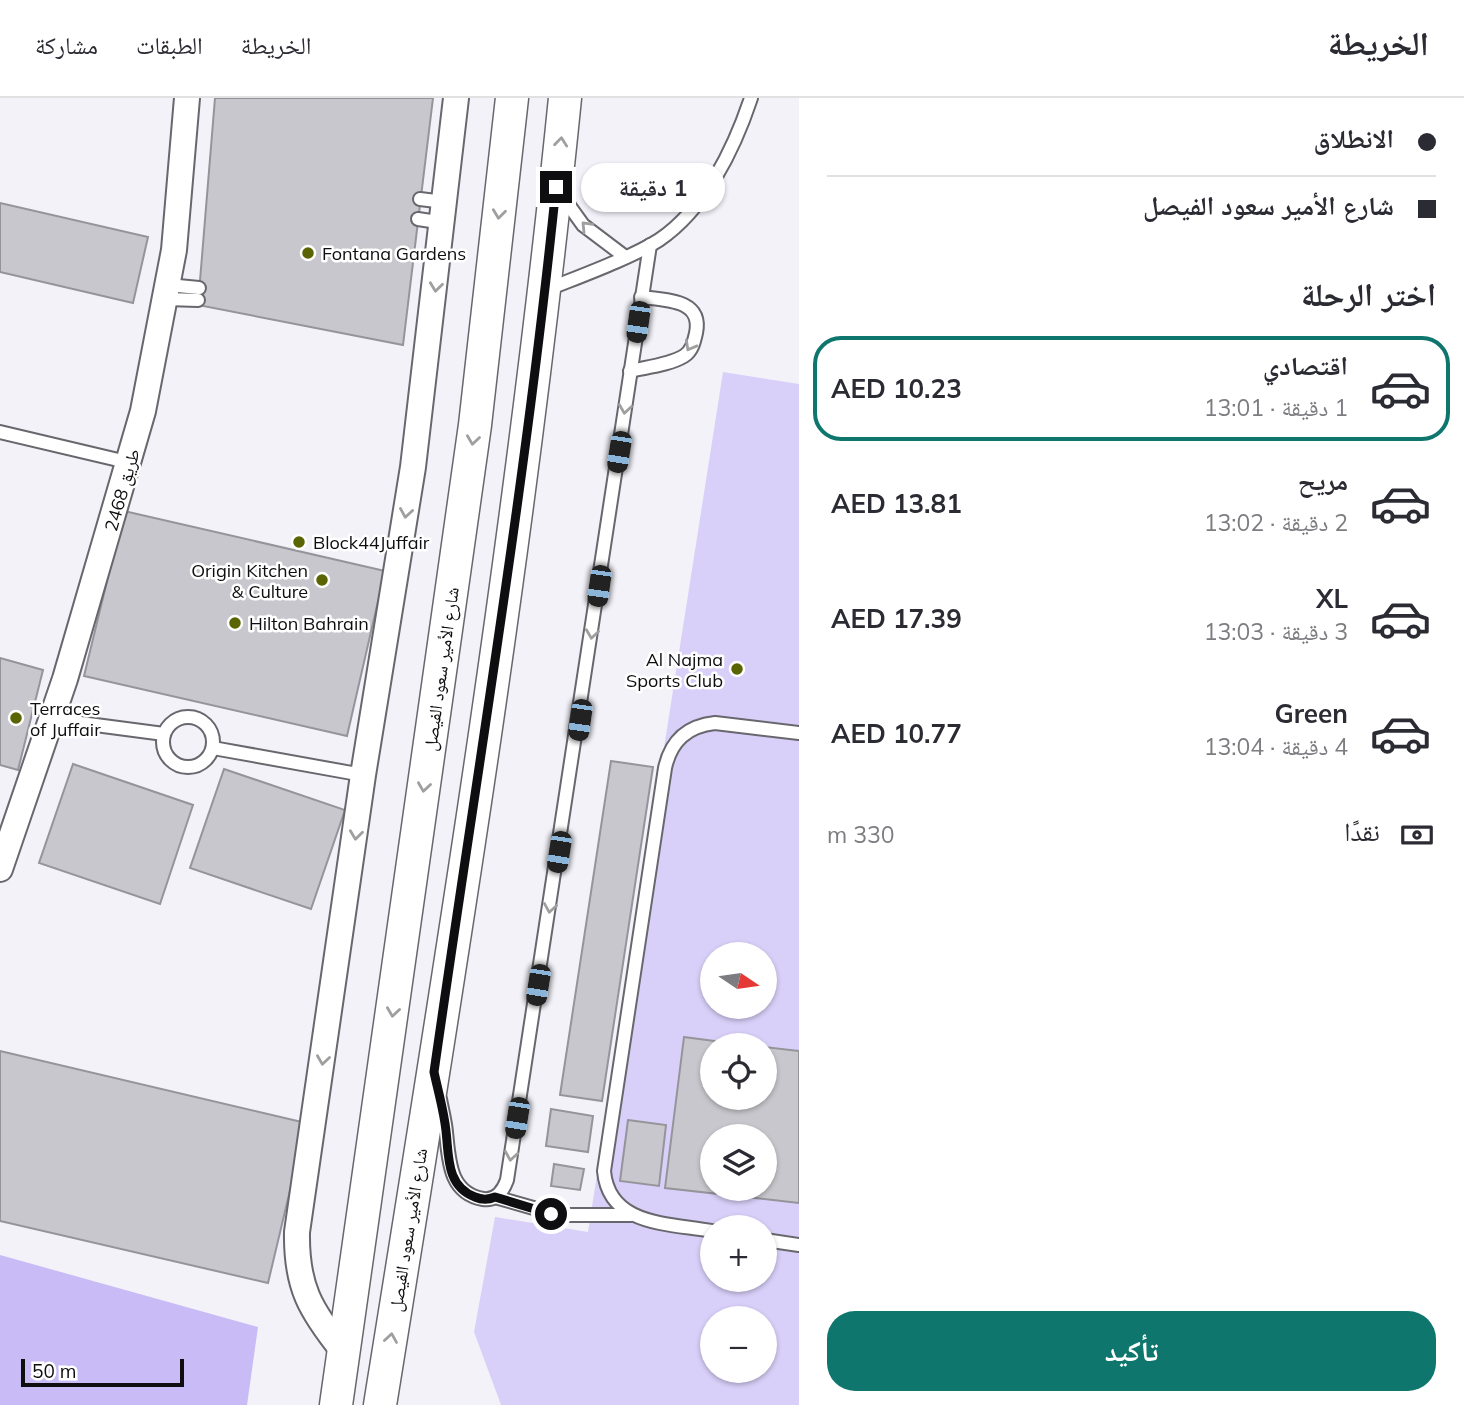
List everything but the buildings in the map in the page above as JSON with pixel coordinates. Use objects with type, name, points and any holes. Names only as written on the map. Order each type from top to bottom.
[{"type":"street","name":"طريق 2468","points":[[0,869],[26,798],[131,463],[174,250],[187,98]]},
{"type":"street","points":[[343,1351],[316,1319],[299,1278],[298,1186],[413,467],[436,208],[456,98]]},
{"type":"street","name":"شارع الأمير سعود الفيصل","points":[[336,1405],[475,425],[512,98]]},
{"type":"street","name":"شارع الأمير سعود الفيصل","points":[[380,1405],[434,1072],[546,290],[565,98]]},
{"type":"lane","points":[[546,290],[650,245],[671,230],[714,178],[732,145],[751,98]]},
{"type":"lane","points":[[556,187],[583,225],[624,256]]},
{"type":"lane","points":[[418,219],[436,208]]},
{"type":"lane","points":[[434,1072],[446,1131],[449,1165],[455,1181],[464,1191],[477,1198],[488,1200],[495,1197],[507,1180],[650,245]]},
{"type":"lane","points":[[167,292],[199,294]]},
{"type":"lane","points":[[630,371],[683,357],[693,345],[697,326],[694,312],[684,303],[642,297]]},
{"type":"lane","points":[[0,432],[131,463]]},
{"type":"lane","points":[[192,717],[207,725],[213,748],[201,763],[184,767],[169,759],[163,743],[164,734],[175,721],[192,717]]},
{"type":"lane","points":[[50,719],[164,734]]},
{"type":"lane","points":[[631,1215],[616,1205],[606,1189],[604,1171],[668,756],[681,736],[702,724],[727,724],[799,733]]},
{"type":"lane","points":[[213,748],[363,775]]},
{"type":"lane","points":[[495,1197],[551,1214],[631,1215],[700,1229]]},
{"type":"lane","points":[[777,1242],[799,1245]]},
{"type":"shaded area","name":"Al Najma Sports Club","points":[[723,372],[799,384],[799,1405],[501,1405],[474,1332],[495,1217],[588,1232]]},
{"type":"shaded area","points":[[0,1255],[258,1327],[247,1405],[0,1405]]},
{"type":"place","name":"Fontana Gardens","points":[[308,253]]},
{"type":"place","name":"Block44Juffair","points":[[299,542]]},
{"type":"place","name":"Origin Kitchen & Culture","points":[[322,580]]},
{"type":"place","name":"Hilton Bahrain","points":[[235,623]]},
{"type":"place","name":"Al Najma Sports Club","points":[[737,669]]},
{"type":"place","name":"Terraces of Juffair","points":[[16,718]]},
{"type":"route","points":[[551,1214],[495,1197],[488,1200],[477,1198],[464,1191],[455,1181],[449,1165],[446,1131],[434,1072],[519,488],[546,290],[556,187]]}]
